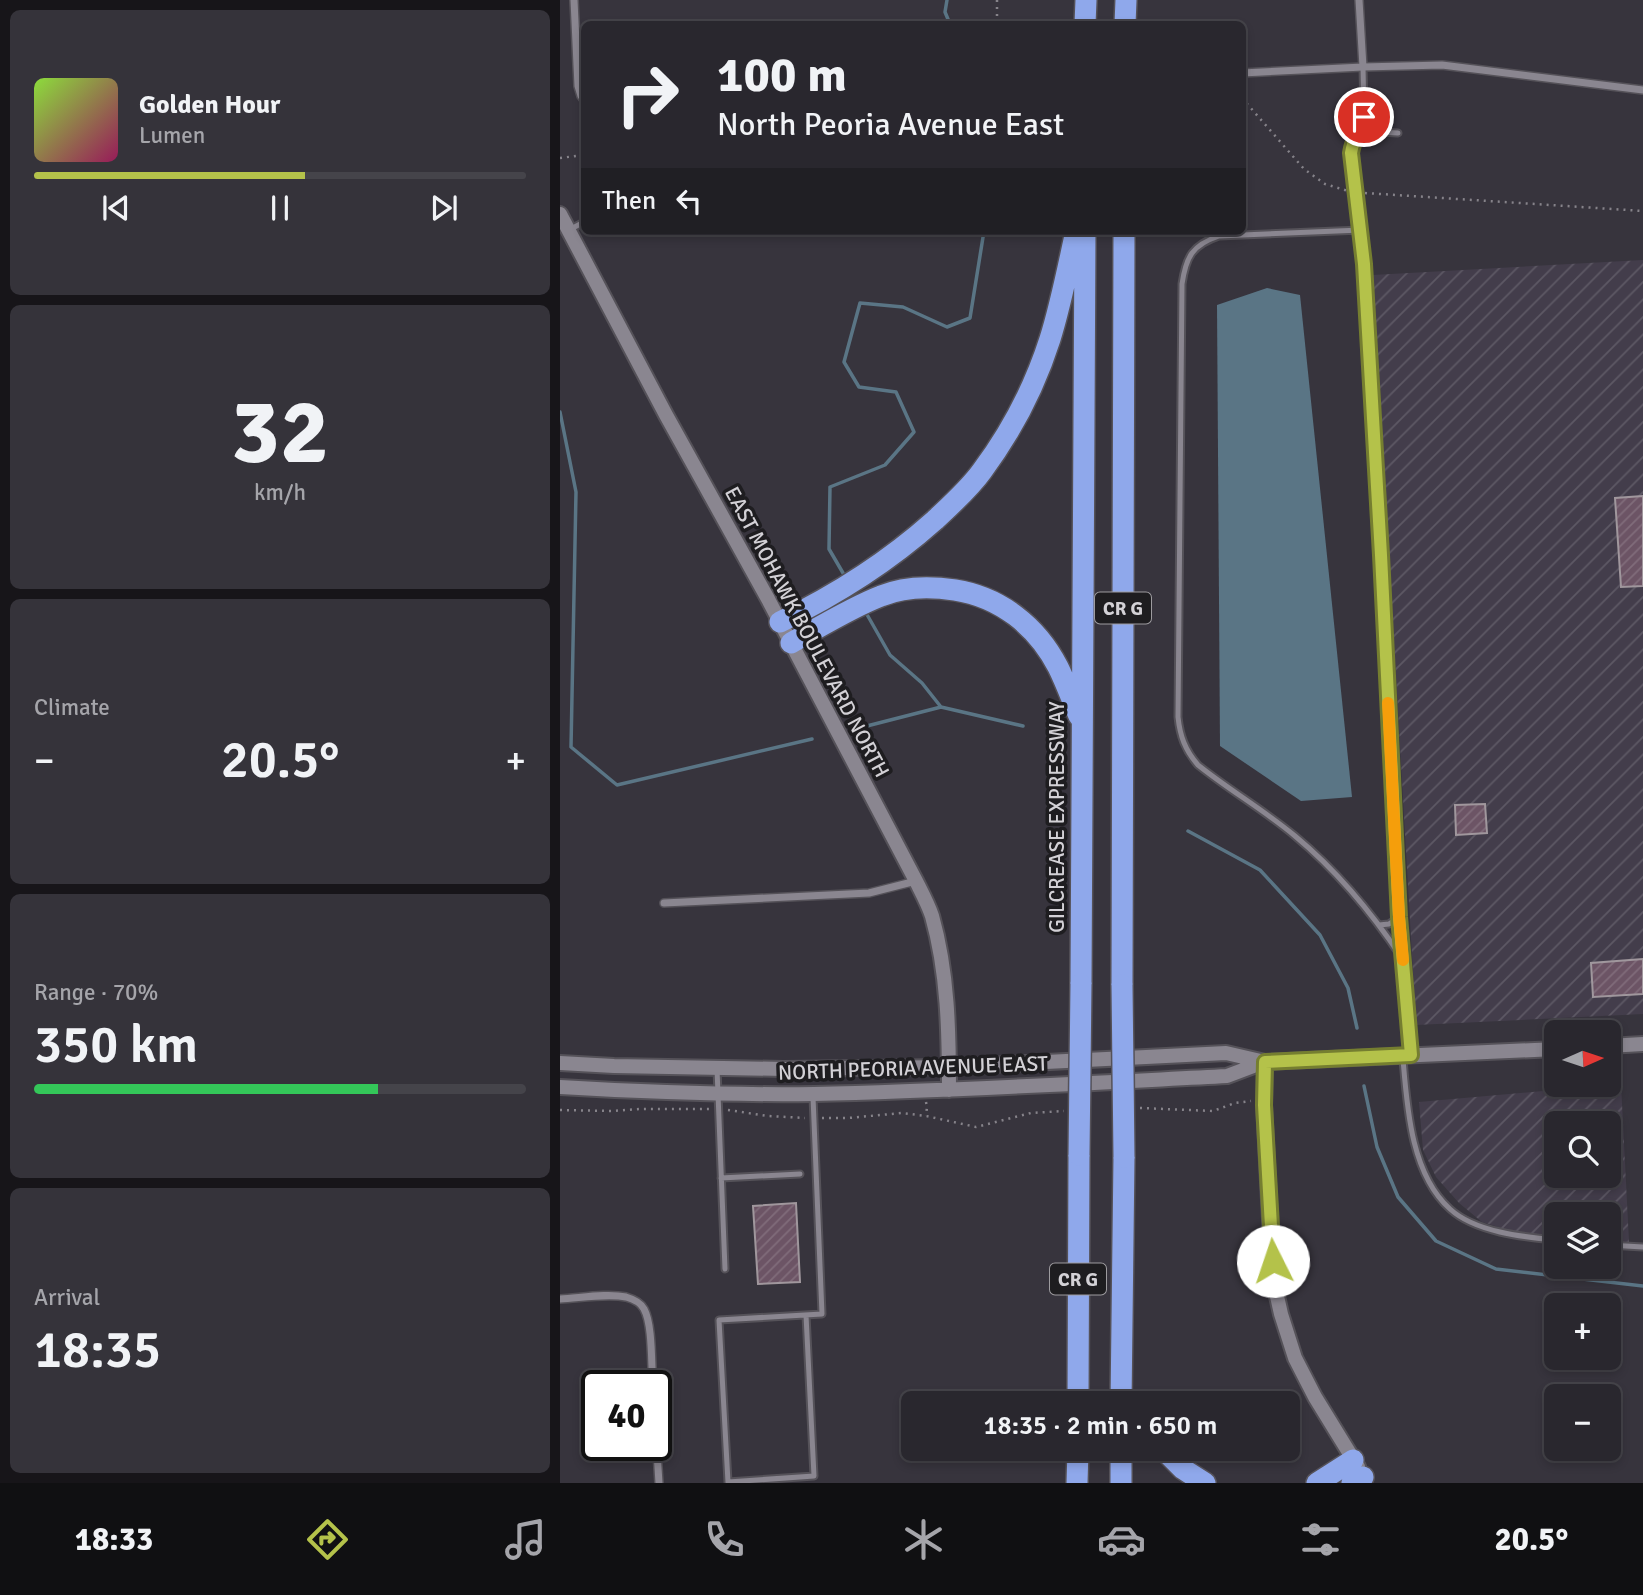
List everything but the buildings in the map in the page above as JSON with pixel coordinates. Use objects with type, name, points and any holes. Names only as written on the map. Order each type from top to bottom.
[{"type":"highway","points":[[1086,0],[1086,21]]},
{"type":"highway","points":[[1125,21],[1126,0]]},
{"type":"highway","points":[[780,622],[881,564],[956,501],[981,472],[1009,431],[1039,367],[1060,303],[1075,235]]},
{"type":"highway","name":"GILCREASE EXPRESSWAY","points":[[1078,1391],[1086,235]]},
{"type":"highway","name":"CR G","points":[[1121,1391],[1124,1157],[1124,235]]},
{"type":"highway","points":[[791,643],[849,611],[904,589],[925,587],[971,593],[993,601],[1029,627],[1043,643],[1058,667],[1082,725]]},
{"type":"highway","points":[[1122,1368],[1132,1391]]},
{"type":"highway","points":[[1077,1461],[1077,1483]]},
{"type":"highway","points":[[1121,1461],[1121,1483]]},
{"type":"highway","points":[[1175,1461],[1205,1483]]},
{"type":"highway","points":[[1317,1483],[1359,1476]]},
{"type":"main road","name":"EAST MOHAWK BOULEVARD NORTH","points":[[560,214],[780,622],[931,913],[940,950],[946,994],[950,1090]]},
{"type":"main road","points":[[1621,1045],[1643,1044]]},
{"type":"main road","name":"NORTH PEORIA AVENUE EAST","points":[[560,1063],[784,1069],[949,1067],[1226,1053],[1265,1062],[1544,1050]]},
{"type":"main road","name":"NORTH PEORIA AVENUE EAST","points":[[560,1087],[717,1094],[950,1090],[1227,1076],[1265,1062]]},
{"type":"main road","points":[[1265,1062],[1264,1099],[1273,1272],[1281,1314],[1295,1358],[1359,1476]]},
{"type":"street","points":[[574,0],[578,86],[581,96]]},
{"type":"street","points":[[1359,0],[1363,67]]},
{"type":"street","points":[[1246,73],[1442,65],[1643,90]]},
{"type":"street","points":[[664,903],[869,893],[916,881]]},
{"type":"street","points":[[560,1299],[613,1296],[628,1297],[639,1303],[643,1307],[649,1327],[652,1370]]},
{"type":"street","points":[[658,1461],[659,1483]]},
{"type":"lane","points":[[1363,67],[1364,117],[1353,139],[1351,153],[1364,264],[1403,958],[1407,1104],[1415,1146],[1425,1173],[1440,1198],[1451,1210],[1484,1227],[1518,1237],[1544,1239]]},
{"type":"lane","points":[[1359,131],[1398,134]]},
{"type":"lane","points":[[569,230],[581,224]]},
{"type":"lane","points":[[1246,235],[1361,230]]},
{"type":"lane","points":[[1243,235],[1219,236],[1195,248],[1186,262],[1182,284],[1179,730],[1188,754],[1198,765],[1312,851],[1379,925],[1403,958]]},
{"type":"lane","points":[[1379,925],[1390,924],[1399,917]]},
{"type":"lane","points":[[717,1067],[725,1269]]},
{"type":"lane","points":[[806,1315],[814,1476],[728,1482],[719,1320],[822,1314],[813,1094]]},
{"type":"lane","points":[[721,1178],[800,1174]]},
{"type":"lane","points":[[1621,1246],[1643,1247]]},
{"type":"path","points":[[996,0],[997,21]]},
{"type":"path","points":[[1246,103],[1304,169],[1325,184],[1340,190],[1643,211]]},
{"type":"path","points":[[560,158],[581,155]]},
{"type":"path","points":[[1132,1108],[1213,1111],[1235,1103],[1264,1099]]},
{"type":"path","points":[[560,1110],[706,1109]]},
{"type":"path","points":[[887,1114],[926,1116],[976,1126],[1031,1114],[1069,1111]]},
{"type":"shaded area","points":[[1643,260],[1643,1014],[1416,1025],[1373,275]]},
{"type":"shaded area","points":[[1621,1084],[1629,1242],[1621,1242],[1621,1202],[1544,1202],[1544,1236],[1515,1232],[1482,1222],[1459,1203],[1436,1177],[1423,1150],[1419,1102],[1544,1091],[1544,1097],[1621,1097]]},
{"type":"water","points":[[1267,288],[1300,295],[1352,797],[1301,801],[1220,746],[1217,305]]},
{"type":"waterway","points":[[947,0],[945,12],[949,21]]},
{"type":"waterway","points":[[843,573],[829,549],[830,487],[885,465],[914,432],[896,392],[859,387],[844,362],[860,303],[903,307],[947,327],[970,318],[983,235]]},
{"type":"waterway","points":[[560,412],[576,492],[571,747],[617,785],[812,739]]},
{"type":"waterway","points":[[865,611],[890,655],[922,683],[941,707]]},
{"type":"waterway","points":[[863,727],[941,707],[1023,726]]},
{"type":"waterway","points":[[1188,831],[1260,870],[1320,935],[1348,988],[1357,1028]]},
{"type":"waterway","points":[[1364,1086],[1377,1147],[1398,1197],[1436,1241],[1496,1269],[1643,1286]]},
{"type":"slow traffic","points":[[1388,703],[1403,960]]},
{"type":"route","points":[[1273,1261],[1264,1105],[1265,1062],[1411,1055],[1399,917],[1364,264],[1351,153],[1353,139],[1364,117]]}]
